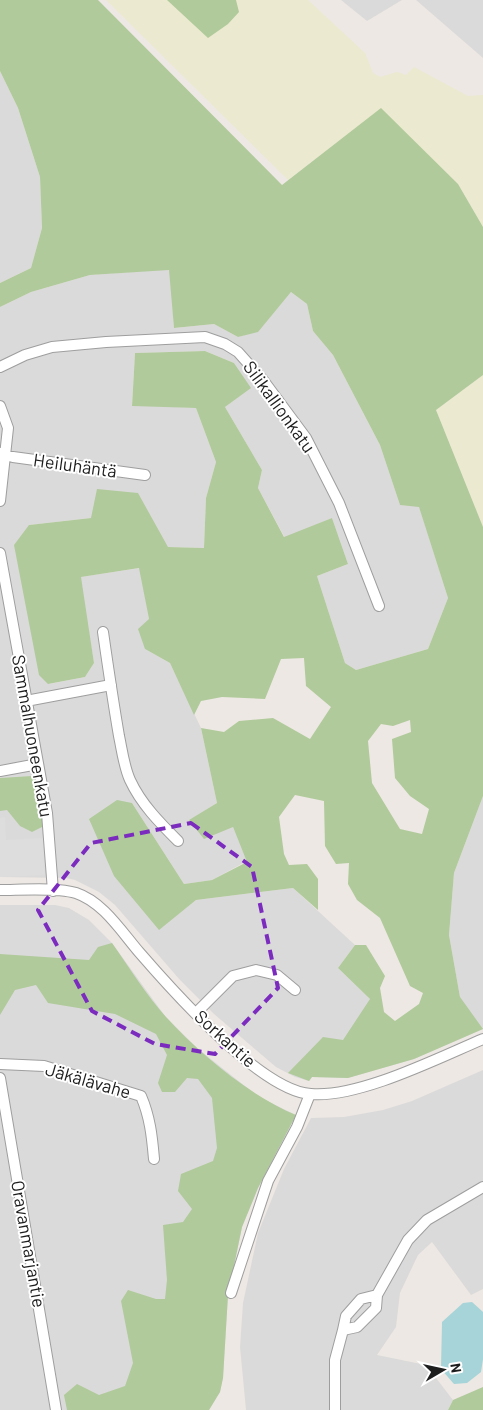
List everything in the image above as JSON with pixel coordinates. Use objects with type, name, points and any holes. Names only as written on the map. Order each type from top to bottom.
[{"type":"street","name":"Silikallionkatu","points":[[0,366],[25,355],[52,347],[106,342],[205,337],[225,344],[238,352],[263,380],[306,438],[339,503],[379,606]]},
{"type":"street","points":[[0,406],[8,428],[3,454],[0,501]]},
{"type":"street","name":"Heiluhäntä","points":[[3,454],[145,476]]},
{"type":"street","name":"Sammalhuoneenkatu","points":[[0,553],[3,594],[47,813],[54,891]]},
{"type":"street","points":[[103,632],[124,759],[130,780],[159,822],[178,841]]},
{"type":"street","points":[[26,701],[111,685]]},
{"type":"street","points":[[0,771],[38,764]]},
{"type":"street","name":"Sorkantie","points":[[0,890],[76,893],[93,903],[107,914],[171,989],[196,1013],[248,1061],[292,1090],[310,1094],[330,1093],[362,1087],[420,1066],[483,1039]]},
{"type":"street","points":[[196,1013],[233,976],[256,970],[277,975],[295,990]]},
{"type":"street","name":"Jäkälävahe","points":[[0,1064],[44,1066],[140,1096],[148,1113],[154,1158]]},
{"type":"street","name":"Oravanmarjantie","points":[[0,1078],[56,1410]]},
{"type":"street","points":[[231,1293],[268,1181],[297,1127],[310,1094]]},
{"type":"street","points":[[343,1330],[357,1327],[376,1308],[377,1295],[408,1240],[427,1220],[483,1187]]},
{"type":"street","points":[[335,1410],[335,1360],[346,1316],[361,1299],[377,1295]]},
{"type":"highlighted area","points":[[191,823],[252,867],[278,988],[215,1054],[155,1044],[92,1011],[38,910],[91,843]]},
{"type":"shaded area","points":[[106,0],[308,0],[365,53],[373,73],[380,77],[397,72],[406,75],[414,67],[468,96],[483,95],[483,227],[458,184],[381,109],[288,180]]},
{"type":"shaded area","points":[[341,0],[402,0],[367,21]]},
{"type":"shaded area","points":[[416,0],[483,0],[483,58]]},
{"type":"shaded area","points":[[0,71],[18,108],[40,177],[42,228],[31,268],[0,283]]},
{"type":"shaded area","points":[[170,269],[174,328],[214,324],[238,337],[258,331],[291,292],[307,304],[313,331],[333,355],[380,445],[400,505],[419,506],[448,598],[428,649],[356,670],[345,663],[317,576],[348,564],[332,518],[285,538],[258,488],[262,470],[225,407],[250,388],[234,363],[205,351],[135,353],[132,405],[196,408],[216,462],[206,498],[204,548],[168,547],[91,518],[29,525],[49,684],[85,677],[94,663],[80,577],[140,568],[149,619],[145,649],[170,663],[201,728],[217,803],[189,821],[233,827],[247,861],[212,880],[184,884],[132,803],[159,929],[196,900],[293,888],[355,945],[338,968],[370,999],[380,1041],[460,997],[449,935],[454,873],[483,796],[483,1029],[414,1059],[348,1078],[312,1077],[309,1081],[295,1077],[276,1067],[214,1014],[180,980],[115,905],[99,892],[75,880],[66,878],[0,877],[0,307],[31,292],[90,275]]},
{"type":"shaded area","points":[[483,375],[483,527],[436,410]]},
{"type":"shaded area","points":[[5,817],[6,840],[43,838],[45,875],[0,877],[0,818]]},
{"type":"shaded area","points":[[0,905],[55,905],[69,908],[89,920],[112,943],[165,1016],[197,1048],[259,1097],[296,1115],[258,1188],[242,1227],[228,1295],[223,1378],[220,1392],[209,1410],[0,1410]]},
{"type":"shaded area","points":[[483,1070],[483,1289],[471,1295],[432,1242],[418,1255],[400,1293],[396,1327],[377,1355],[426,1365],[453,1400],[448,1410],[246,1410],[240,1347],[243,1303],[258,1233],[284,1169],[311,1118],[344,1117],[383,1110],[412,1101]]},
{"type":"green space","points":[[0,0],[98,0],[282,185],[381,108],[458,184],[483,227],[483,375],[436,410],[483,527],[483,796],[454,873],[449,935],[460,997],[483,1029],[414,1059],[348,1078],[312,1077],[309,1081],[288,1073],[323,1037],[343,1040],[370,999],[338,968],[355,945],[366,945],[385,976],[380,988],[384,1012],[395,1021],[419,1004],[423,993],[410,986],[380,918],[357,900],[348,884],[349,863],[336,864],[325,846],[324,801],[295,795],[279,817],[284,854],[289,865],[307,864],[318,879],[318,910],[293,888],[196,900],[159,930],[114,876],[89,819],[117,800],[132,803],[184,884],[212,880],[247,862],[233,827],[204,839],[189,820],[217,803],[201,728],[224,732],[239,721],[273,718],[310,739],[331,707],[306,686],[304,658],[281,659],[265,699],[222,697],[201,701],[194,715],[170,663],[145,649],[138,629],[149,619],[139,568],[81,577],[94,663],[85,677],[48,684],[39,675],[14,545],[29,525],[91,518],[97,489],[138,493],[168,547],[204,548],[206,498],[216,462],[196,408],[132,406],[135,353],[205,351],[234,363],[251,388],[225,407],[262,470],[258,488],[284,537],[332,518],[348,564],[317,576],[345,663],[356,670],[428,649],[448,598],[419,507],[400,505],[380,445],[333,355],[313,331],[307,304],[291,292],[258,332],[238,337],[214,324],[174,328],[169,270],[90,275],[31,292],[0,307],[0,283],[31,268],[42,228],[40,177],[18,108],[0,71]],"holes":[[[410,720],[411,732],[392,739],[395,778],[410,796],[429,809],[422,834],[400,829],[372,783],[368,741],[381,724],[393,726]]]},
{"type":"green space","points":[[167,0],[236,0],[239,12],[228,24],[208,38]]},
{"type":"green space","points":[[32,776],[39,787],[42,800],[42,827],[32,832],[20,826],[7,810],[0,811],[0,778]]},
{"type":"green space","points":[[112,943],[145,991],[179,1031],[226,1073],[261,1097],[296,1115],[258,1188],[242,1227],[228,1295],[223,1378],[220,1392],[209,1410],[67,1410],[64,1395],[77,1384],[99,1395],[125,1386],[133,1363],[121,1301],[128,1290],[156,1299],[165,1299],[167,1280],[163,1225],[183,1222],[192,1209],[178,1191],[181,1174],[213,1161],[217,1148],[212,1098],[198,1079],[187,1078],[175,1092],[162,1092],[158,1083],[167,1055],[156,1034],[115,1014],[48,1003],[36,985],[15,990],[0,1015],[0,954],[89,960],[98,947]]},
{"type":"green space","points":[[483,1387],[483,1410],[448,1410],[453,1400]]},
{"type":"water","points":[[472,1302],[483,1312],[483,1359],[481,1372],[467,1383],[454,1384],[441,1369],[442,1322],[463,1303]]}]
